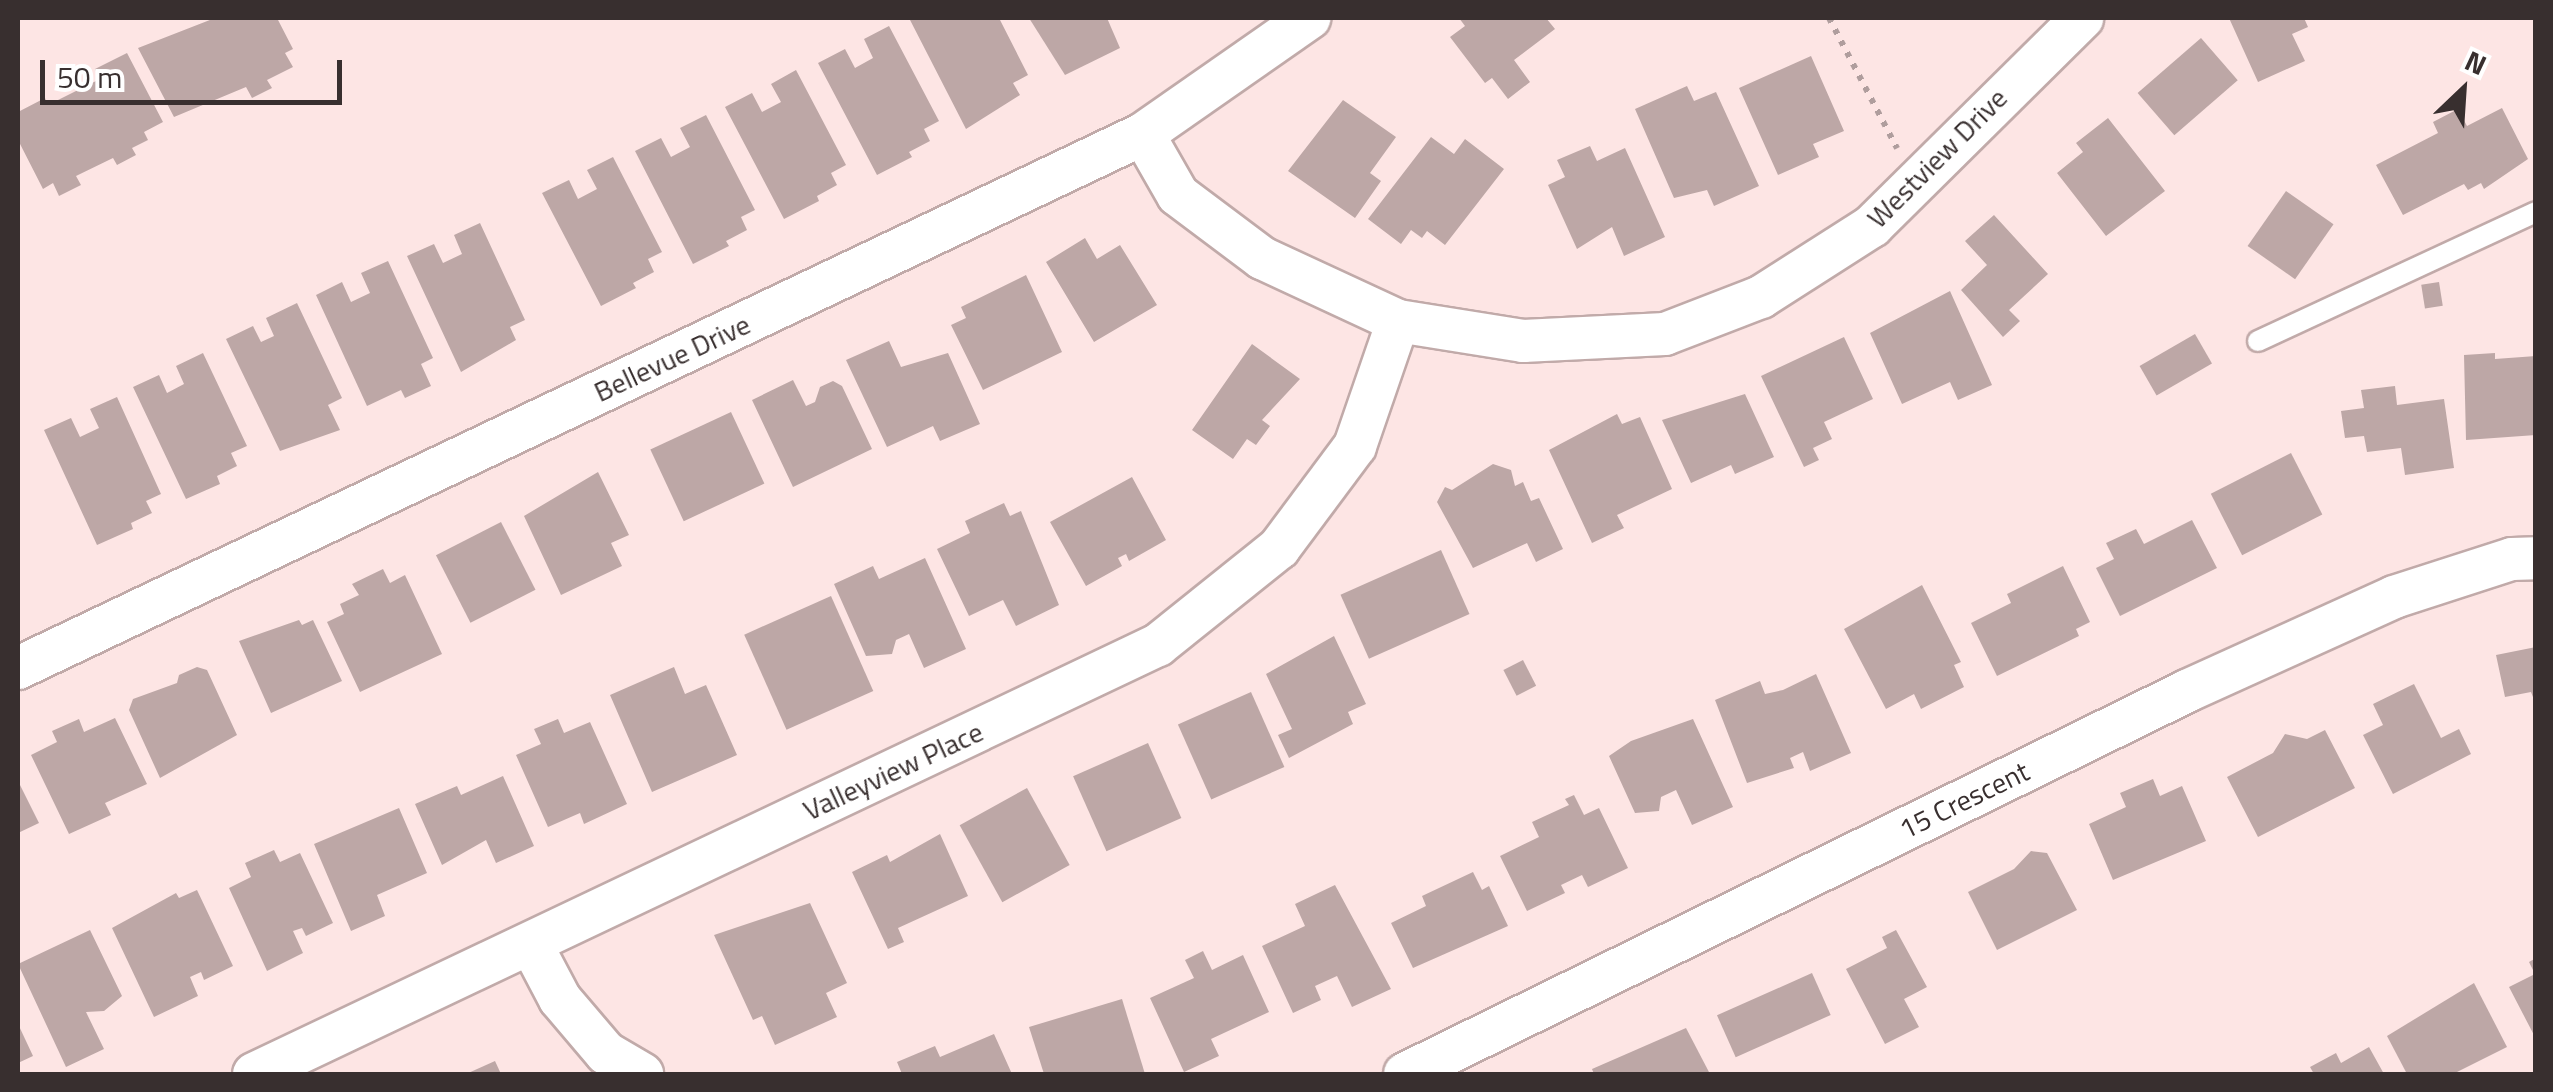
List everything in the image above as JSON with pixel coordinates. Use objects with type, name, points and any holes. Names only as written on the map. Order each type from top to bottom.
[{"type":"street","name":"Bellevue Drive","points":[[18,668],[1143,134],[1309,18]]},
{"type":"street","name":"Westview Drive","points":[[1143,134],[1178,195],[1262,258],[1398,321],[1523,341],[1665,334],[1761,296],[1872,226],[1913,181],[2082,18]]},
{"type":"street","name":"Valleyview Place","points":[[254,1074],[1158,645],[1279,548],[1354,446],[1398,321]]},
{"type":"street","name":"15 Crescent","points":[[1405,1074],[2204,683],[2394,597],[2512,558],[2536,558]]},
{"type":"street","points":[[531,944],[560,999],[594,1040],[642,1074]]},
{"type":"lane","points":[[2258,341],[2536,212]]},
{"type":"path","points":[[1829,18],[1913,181]]},
{"type":"building","points":[[215,18],[277,18],[293,49],[285,53],[293,67],[267,80],[272,88],[252,98],[246,87],[174,117],[138,48]]},
{"type":"building","points":[[909,18],[999,18],[1028,75],[1013,83],[1020,95],[966,129]]},
{"type":"building","points":[[1029,18],[1107,18],[1120,48],[1065,75]]},
{"type":"building","points":[[1459,18],[1546,18],[1555,29],[1514,60],[1530,82],[1508,99],[1492,78],[1485,83],[1450,37],[1465,26]]},
{"type":"building","points":[[2229,18],[2304,18],[2308,27],[2292,34],[2305,61],[2258,82]]},
{"type":"building","points":[[889,26],[939,121],[924,129],[930,141],[909,152],[912,157],[877,175],[818,63],[845,49],[855,68],[873,58],[864,39]]},
{"type":"building","points":[[2201,38],[2238,80],[2174,135],[2138,93]]},
{"type":"building","points":[[127,53],[163,122],[144,132],[148,140],[132,148],[136,155],[117,165],[113,158],[76,176],[81,185],[59,196],[53,183],[43,189],[18,140],[18,112],[45,98],[48,105],[100,79],[95,69]]},
{"type":"building","points":[[1811,56],[1844,131],[1813,144],[1819,157],[1778,175],[1739,88]]},
{"type":"building","points":[[796,70],[846,165],[831,173],[837,185],[817,196],[819,201],[784,219],[725,107],[752,93],[762,112],[781,102],[771,84]]},
{"type":"building","points":[[1687,86],[1694,101],[1716,92],[1759,186],[1714,206],[1707,190],[1674,198],[1635,109]]},
{"type":"building","points":[[1343,100],[1396,137],[1370,173],[1381,181],[1355,218],[1288,171]]},
{"type":"building","points":[[2502,108],[2528,159],[2484,189],[2481,183],[2468,190],[2464,184],[2403,215],[2376,165],[2438,133],[2433,122],[2458,109],[2467,126]]},
{"type":"building","points":[[706,115],[755,210],[741,217],[747,230],[726,241],[729,246],[693,264],[635,151],[661,138],[671,157],[690,147],[680,128]]},
{"type":"building","points":[[2108,118],[2165,191],[2106,236],[2057,173],[2083,152],[2076,143]]},
{"type":"building","points":[[1431,137],[1454,154],[1465,139],[1504,169],[1445,245],[1427,231],[1422,238],[1411,230],[1401,244],[1368,219]]},
{"type":"building","points":[[1590,146],[1597,161],[1625,148],[1665,237],[1624,256],[1612,227],[1577,249],[1548,185],[1565,177],[1557,160]]},
{"type":"building","points":[[613,157],[662,252],[648,259],[654,272],[633,283],[636,288],[601,306],[542,193],[569,180],[578,199],[597,189],[587,170]]},
{"type":"building","points":[[2286,191],[2334,224],[2295,279],[2248,246]]},
{"type":"building","points":[[1994,215],[2048,274],[2009,310],[2020,321],[2003,337],[1961,290],[1987,265],[1965,241]]},
{"type":"building","points":[[480,223],[525,320],[510,327],[516,340],[461,372],[407,256],[434,244],[443,263],[462,254],[454,235]]},
{"type":"building","points":[[1085,238],[1097,259],[1120,245],[1157,305],[1094,342],[1046,262]]},
{"type":"building","points":[[388,261],[433,358],[421,364],[431,386],[405,398],[401,390],[367,406],[316,295],[342,282],[351,302],[370,293],[361,273]]},
{"type":"building","points":[[1026,275],[1062,352],[983,390],[951,325],[966,318],[961,307]]},
{"type":"building","points":[[2439,282],[2443,306],[2425,309],[2421,285]]},
{"type":"building","points":[[1950,291],[1992,385],[1958,400],[1950,382],[1902,404],[1870,333]]},
{"type":"building","points":[[297,303],[342,398],[328,405],[340,430],[280,451],[226,339],[253,326],[261,342],[274,336],[266,318]]},
{"type":"building","points":[[2195,334],[2212,363],[2157,395],[2140,366]]},
{"type":"building","points":[[1844,337],[1873,399],[1824,422],[1832,439],[1813,448],[1819,460],[1804,467],[1761,376]]},
{"type":"building","points":[[889,341],[901,367],[948,353],[980,424],[940,441],[933,426],[887,447],[846,360]]},
{"type":"building","points":[[1252,344],[1300,379],[1262,420],[1270,426],[1256,445],[1247,439],[1233,459],[1192,430]]},
{"type":"building","points":[[203,353],[247,446],[231,453],[237,466],[217,476],[220,484],[186,499],[133,387],[159,375],[167,393],[184,384],[176,366]]},
{"type":"building","points":[[2495,353],[2495,359],[2536,356],[2536,435],[2466,440],[2464,355]]},
{"type":"building","points":[[793,380],[806,406],[815,402],[820,387],[833,381],[842,386],[872,449],[793,487],[752,400]]},
{"type":"building","points":[[2395,386],[2397,405],[2444,399],[2454,468],[2405,475],[2401,448],[2367,452],[2364,436],[2345,438],[2341,411],[2364,408],[2361,390]]},
{"type":"building","points":[[1745,394],[1774,457],[1735,474],[1731,465],[1691,483],[1662,420]]},
{"type":"building","points":[[117,397],[161,494],[146,501],[152,513],[131,523],[133,529],[97,545],[44,430],[71,418],[80,437],[99,428],[90,409]]},
{"type":"building","points":[[731,412],[764,484],[684,521],[650,450]]},
{"type":"building","points":[[1617,414],[1622,424],[1640,417],[1672,489],[1617,515],[1624,528],[1592,543],[1549,450]]},
{"type":"building","points":[[2291,453],[2322,514],[2242,555],[2211,494]]},
{"type":"building","points":[[1493,464],[1511,470],[1515,486],[1523,482],[1531,501],[1539,498],[1563,549],[1536,562],[1527,543],[1473,568],[1437,502],[1445,487],[1452,490]]},
{"type":"building","points":[[598,472],[629,535],[611,543],[622,566],[561,595],[524,516]]},
{"type":"building","points":[[1132,477],[1166,540],[1129,561],[1126,554],[1118,558],[1122,566],[1086,586],[1050,522]]},
{"type":"building","points":[[1004,503],[1010,516],[1021,511],[1059,605],[1016,626],[1003,600],[969,616],[937,549],[970,533],[965,521]]},
{"type":"building","points":[[2192,520],[2217,568],[2120,616],[2096,568],[2114,559],[2106,543],[2136,529],[2144,544]]},
{"type":"building","points":[[501,522],[536,590],[470,623],[436,555]]},
{"type":"building","points":[[1441,550],[1469,614],[1369,659],[1341,595]]},
{"type":"building","points":[[925,558],[966,649],[924,668],[909,634],[896,640],[892,654],[866,656],[834,584],[873,566],[879,579]]},
{"type":"building","points":[[2063,566],[2090,622],[2076,629],[2079,636],[1997,676],[1971,623],[2011,603],[2007,594]]},
{"type":"building","points":[[383,569],[390,583],[405,575],[442,654],[360,692],[327,622],[344,614],[340,604],[359,595],[352,584]]},
{"type":"building","points":[[1922,585],[1961,662],[1954,665],[1964,687],[1921,709],[1914,694],[1886,709],[1844,629]]},
{"type":"building","points":[[831,596],[873,691],[787,730],[744,635]]},
{"type":"building","points":[[299,620],[302,625],[313,620],[342,681],[271,713],[239,641]]},
{"type":"building","points":[[1334,636],[1366,704],[1348,712],[1353,724],[1289,758],[1278,735],[1292,729],[1266,674]]},
{"type":"building","points":[[2536,647],[2536,705],[2531,692],[2505,697],[2496,655]]},
{"type":"building","points":[[1523,660],[1536,686],[1517,696],[1503,670]]},
{"type":"building","points":[[197,667],[207,670],[237,735],[160,778],[129,710],[133,699],[177,683],[179,675]]},
{"type":"building","points":[[674,667],[685,694],[706,685],[737,755],[652,792],[610,695]]},
{"type":"building","points":[[1816,674],[1851,753],[1810,771],[1803,752],[1790,758],[1794,768],[1747,783],[1715,700],[1760,681],[1765,694],[1783,690]]},
{"type":"building","points":[[2414,684],[2441,738],[2459,729],[2471,754],[2393,794],[2363,735],[2383,725],[2373,704]]},
{"type":"building","points":[[1251,692],[1284,767],[1211,799],[1178,725]]},
{"type":"building","points":[[115,718],[147,784],[105,803],[111,815],[69,834],[31,755],[57,742],[52,731],[79,719],[84,732]]},
{"type":"building","points":[[558,719],[564,733],[590,722],[627,804],[584,824],[580,813],[548,827],[516,755],[541,744],[534,729]]},
{"type":"building","points":[[1693,719],[1733,807],[1692,825],[1676,790],[1661,797],[1659,811],[1635,813],[1609,756],[1631,741]]},
{"type":"building","points":[[2325,730],[2355,788],[2258,837],[2227,777],[2273,753],[2285,734],[2307,739]]},
{"type":"building","points":[[1148,743],[1181,818],[1106,851],[1073,776]]},
{"type":"building","points":[[503,776],[534,846],[496,863],[486,840],[442,865],[415,804],[457,786],[461,795]]},
{"type":"building","points":[[2153,779],[2160,796],[2182,786],[2206,841],[2113,880],[2089,824],[2126,807],[2120,793]]},
{"type":"building","points":[[18,781],[39,823],[18,833]]},
{"type":"building","points":[[1027,788],[1070,865],[1002,902],[960,825]]},
{"type":"building","points":[[1574,795],[1584,815],[1599,808],[1628,868],[1588,887],[1582,875],[1561,885],[1565,893],[1527,911],[1500,856],[1539,837],[1532,822],[1569,805],[1565,799]]},
{"type":"building","points":[[399,808],[427,873],[377,895],[385,916],[351,931],[314,844]]},
{"type":"building","points":[[940,834],[968,896],[898,928],[904,942],[888,949],[852,872],[887,855],[890,862]]},
{"type":"building","points":[[274,850],[280,862],[300,853],[333,923],[306,936],[302,928],[293,931],[303,953],[267,971],[229,888],[251,877],[245,863]]},
{"type":"building","points":[[2031,851],[2047,853],[2077,910],[1997,950],[1968,892],[2014,869]]},
{"type":"building","points":[[1473,872],[1482,890],[1489,886],[1508,926],[1413,968],[1391,923],[1426,906],[1422,896]]},
{"type":"building","points":[[1335,885],[1391,989],[1352,1007],[1337,976],[1315,986],[1321,1000],[1293,1013],[1262,946],[1305,926],[1295,904]]},
{"type":"building","points":[[197,890],[233,966],[204,980],[201,972],[190,977],[198,996],[154,1017],[112,928],[176,893],[179,898]]},
{"type":"building","points":[[810,903],[847,983],[826,993],[837,1017],[775,1045],[762,1016],[753,1020],[714,935]]},
{"type":"building","points":[[90,930],[122,996],[104,1011],[86,1012],[104,1049],[66,1067],[18,964]]},
{"type":"building","points":[[1896,930],[1927,987],[1904,999],[1919,1027],[1885,1044],[1846,969],[1887,948],[1882,937]]},
{"type":"building","points":[[1203,951],[1212,970],[1243,955],[1269,1012],[1211,1039],[1219,1056],[1184,1072],[1150,998],[1194,978],[1185,960]]},
{"type":"building","points":[[2536,958],[2536,1039],[2509,987],[2535,974],[2529,962]]},
{"type":"building","points":[[1812,973],[1831,1015],[1736,1057],[1717,1015]]},
{"type":"building","points":[[2474,983],[2507,1047],[2453,1074],[2407,1074],[2387,1036]]},
{"type":"building","points":[[1122,999],[1145,1074],[1044,1074],[1029,1027]]},
{"type":"building","points":[[18,1024],[33,1056],[18,1063]]},
{"type":"building","points":[[1686,1028],[1710,1074],[1594,1074],[1592,1069]]},
{"type":"building","points":[[994,1034],[1012,1074],[902,1074],[897,1062],[935,1046],[940,1057]]},
{"type":"building","points":[[2369,1047],[2384,1074],[2314,1074],[2310,1067],[2336,1053],[2341,1063]]},
{"type":"building","points":[[495,1061],[501,1074],[466,1074]]}]
